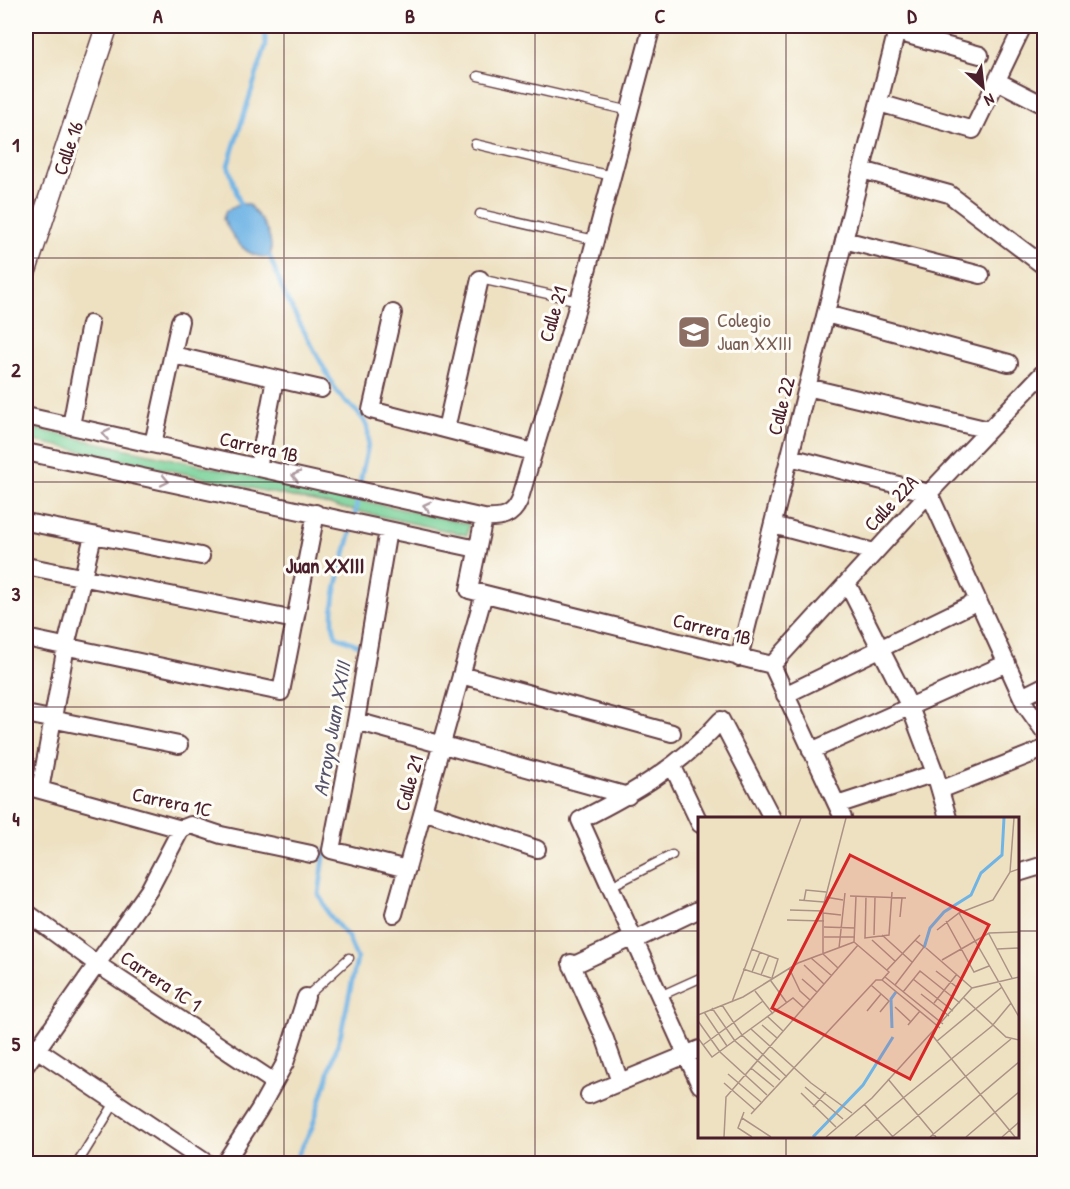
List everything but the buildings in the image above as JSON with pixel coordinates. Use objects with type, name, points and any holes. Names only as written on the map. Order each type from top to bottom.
[{"type":"street","name":"Calle 16","points":[[26,269],[107,26]]},
{"type":"street","name":"Calle 21","points":[[394,914],[461,675],[476,592],[477,549],[484,518],[501,519],[516,509],[579,301],[652,26]]},
{"type":"street","points":[[879,103],[973,130],[1023,26]]},
{"type":"street","points":[[898,29],[980,55]]},
{"type":"street","name":"Calle 22","points":[[739,658],[898,29]]},
{"type":"street","points":[[997,81],[1044,105]]},
{"type":"street","points":[[862,170],[949,194],[1044,266]]},
{"type":"street","points":[[844,240],[981,275]]},
{"type":"street","points":[[446,429],[480,279]]},
{"type":"street","points":[[393,313],[371,410],[533,452]]},
{"type":"street","points":[[826,314],[1009,363]]},
{"type":"street","points":[[153,444],[180,321]]},
{"type":"street","points":[[71,426],[90,324]]},
{"type":"street","points":[[173,355],[321,389]]},
{"type":"street","name":"Calle 22A","points":[[772,665],[928,493],[1044,372]]},
{"type":"street","points":[[258,468],[275,379]]},
{"type":"street","points":[[807,387],[989,430]]},
{"type":"street","name":"Carrera 1B","points":[[26,416],[484,518]]},
{"type":"street","points":[[26,452],[477,549]]},
{"type":"street","points":[[790,457],[928,493],[1022,697],[1044,731]]},
{"type":"street","points":[[26,638],[281,692],[316,513]]},
{"type":"street","points":[[26,522],[201,556]]},
{"type":"street","points":[[773,525],[874,552]]},
{"type":"street","points":[[388,530],[356,721],[331,850],[407,869]]},
{"type":"street","points":[[33,788],[54,719],[66,646],[93,536]]},
{"type":"street","points":[[26,566],[83,580],[295,620]]},
{"type":"street","points":[[847,583],[910,707],[935,773],[947,817]]},
{"type":"street","name":"Carrera 1B","points":[[476,592],[772,665]]},
{"type":"street","points":[[785,695],[978,601]]},
{"type":"street","points":[[811,751],[1007,663]]},
{"type":"street","points":[[772,665],[840,812],[935,773]]},
{"type":"street","points":[[461,675],[672,733]]},
{"type":"street","points":[[1022,697],[1044,686]]},
{"type":"street","points":[[26,714],[179,745]]},
{"type":"street","points":[[698,1080],[693,1052],[660,996],[580,820],[628,796],[673,767],[701,744],[721,720],[771,817]]},
{"type":"street","points":[[356,721],[628,796]]},
{"type":"street","points":[[940,790],[1044,749]]},
{"type":"street","points":[[673,767],[698,822]]},
{"type":"street","name":"Carrera 1C","points":[[33,788],[181,829],[191,825],[221,835],[311,854]]},
{"type":"street","points":[[423,811],[537,849]]},
{"type":"street","points":[[26,1065],[31,1046],[97,964],[149,890],[181,829]]},
{"type":"street","points":[[1019,872],[1044,865]]},
{"type":"street","points":[[620,1082],[605,1039],[572,965],[698,909]]},
{"type":"street","name":"Carrera 1C 1","points":[[26,912],[97,964],[274,1082]]},
{"type":"street","points":[[224,1164],[285,1063],[306,997]]},
{"type":"street","points":[[31,1046],[208,1164]]},
{"type":"street","points":[[589,1095],[693,1052]]},
{"type":"lane","points":[[478,76],[630,111]]},
{"type":"lane","points":[[475,144],[612,176]]},
{"type":"lane","points":[[480,214],[595,240]]},
{"type":"lane","points":[[480,279],[579,301]]},
{"type":"lane","points":[[611,886],[672,855]]},
{"type":"lane","points":[[306,997],[349,958]]},
{"type":"lane","points":[[660,996],[698,978]]},
{"type":"lane","points":[[77,1164],[116,1101]]},
{"type":"green space","points":[[26,427],[469,524],[467,535],[26,439]]},
{"type":"water","points":[[240,204],[248,204],[266,229],[271,242],[270,257],[261,257],[247,251],[236,240],[223,219],[226,211]]},
{"type":"waterway","points":[[240,204],[228,165],[266,45],[264,26]]},
{"type":"waterway","name":"Arroyo Juan XXIII","points":[[270,257],[285,296],[337,392],[362,417],[367,427],[367,450],[354,521],[338,582],[333,612],[336,636],[363,647]]},
{"type":"waterway","name":"Arroyo Juan XXIII","points":[[293,1164],[312,1128],[341,1033],[357,959],[348,937],[329,915],[319,894],[325,850]]},
{"type":"place","name":"Colegio Juan XXIII","points":[[694,332]]},
{"type":"district","name":"Juan XXIII","points":[[325,566]]}]
